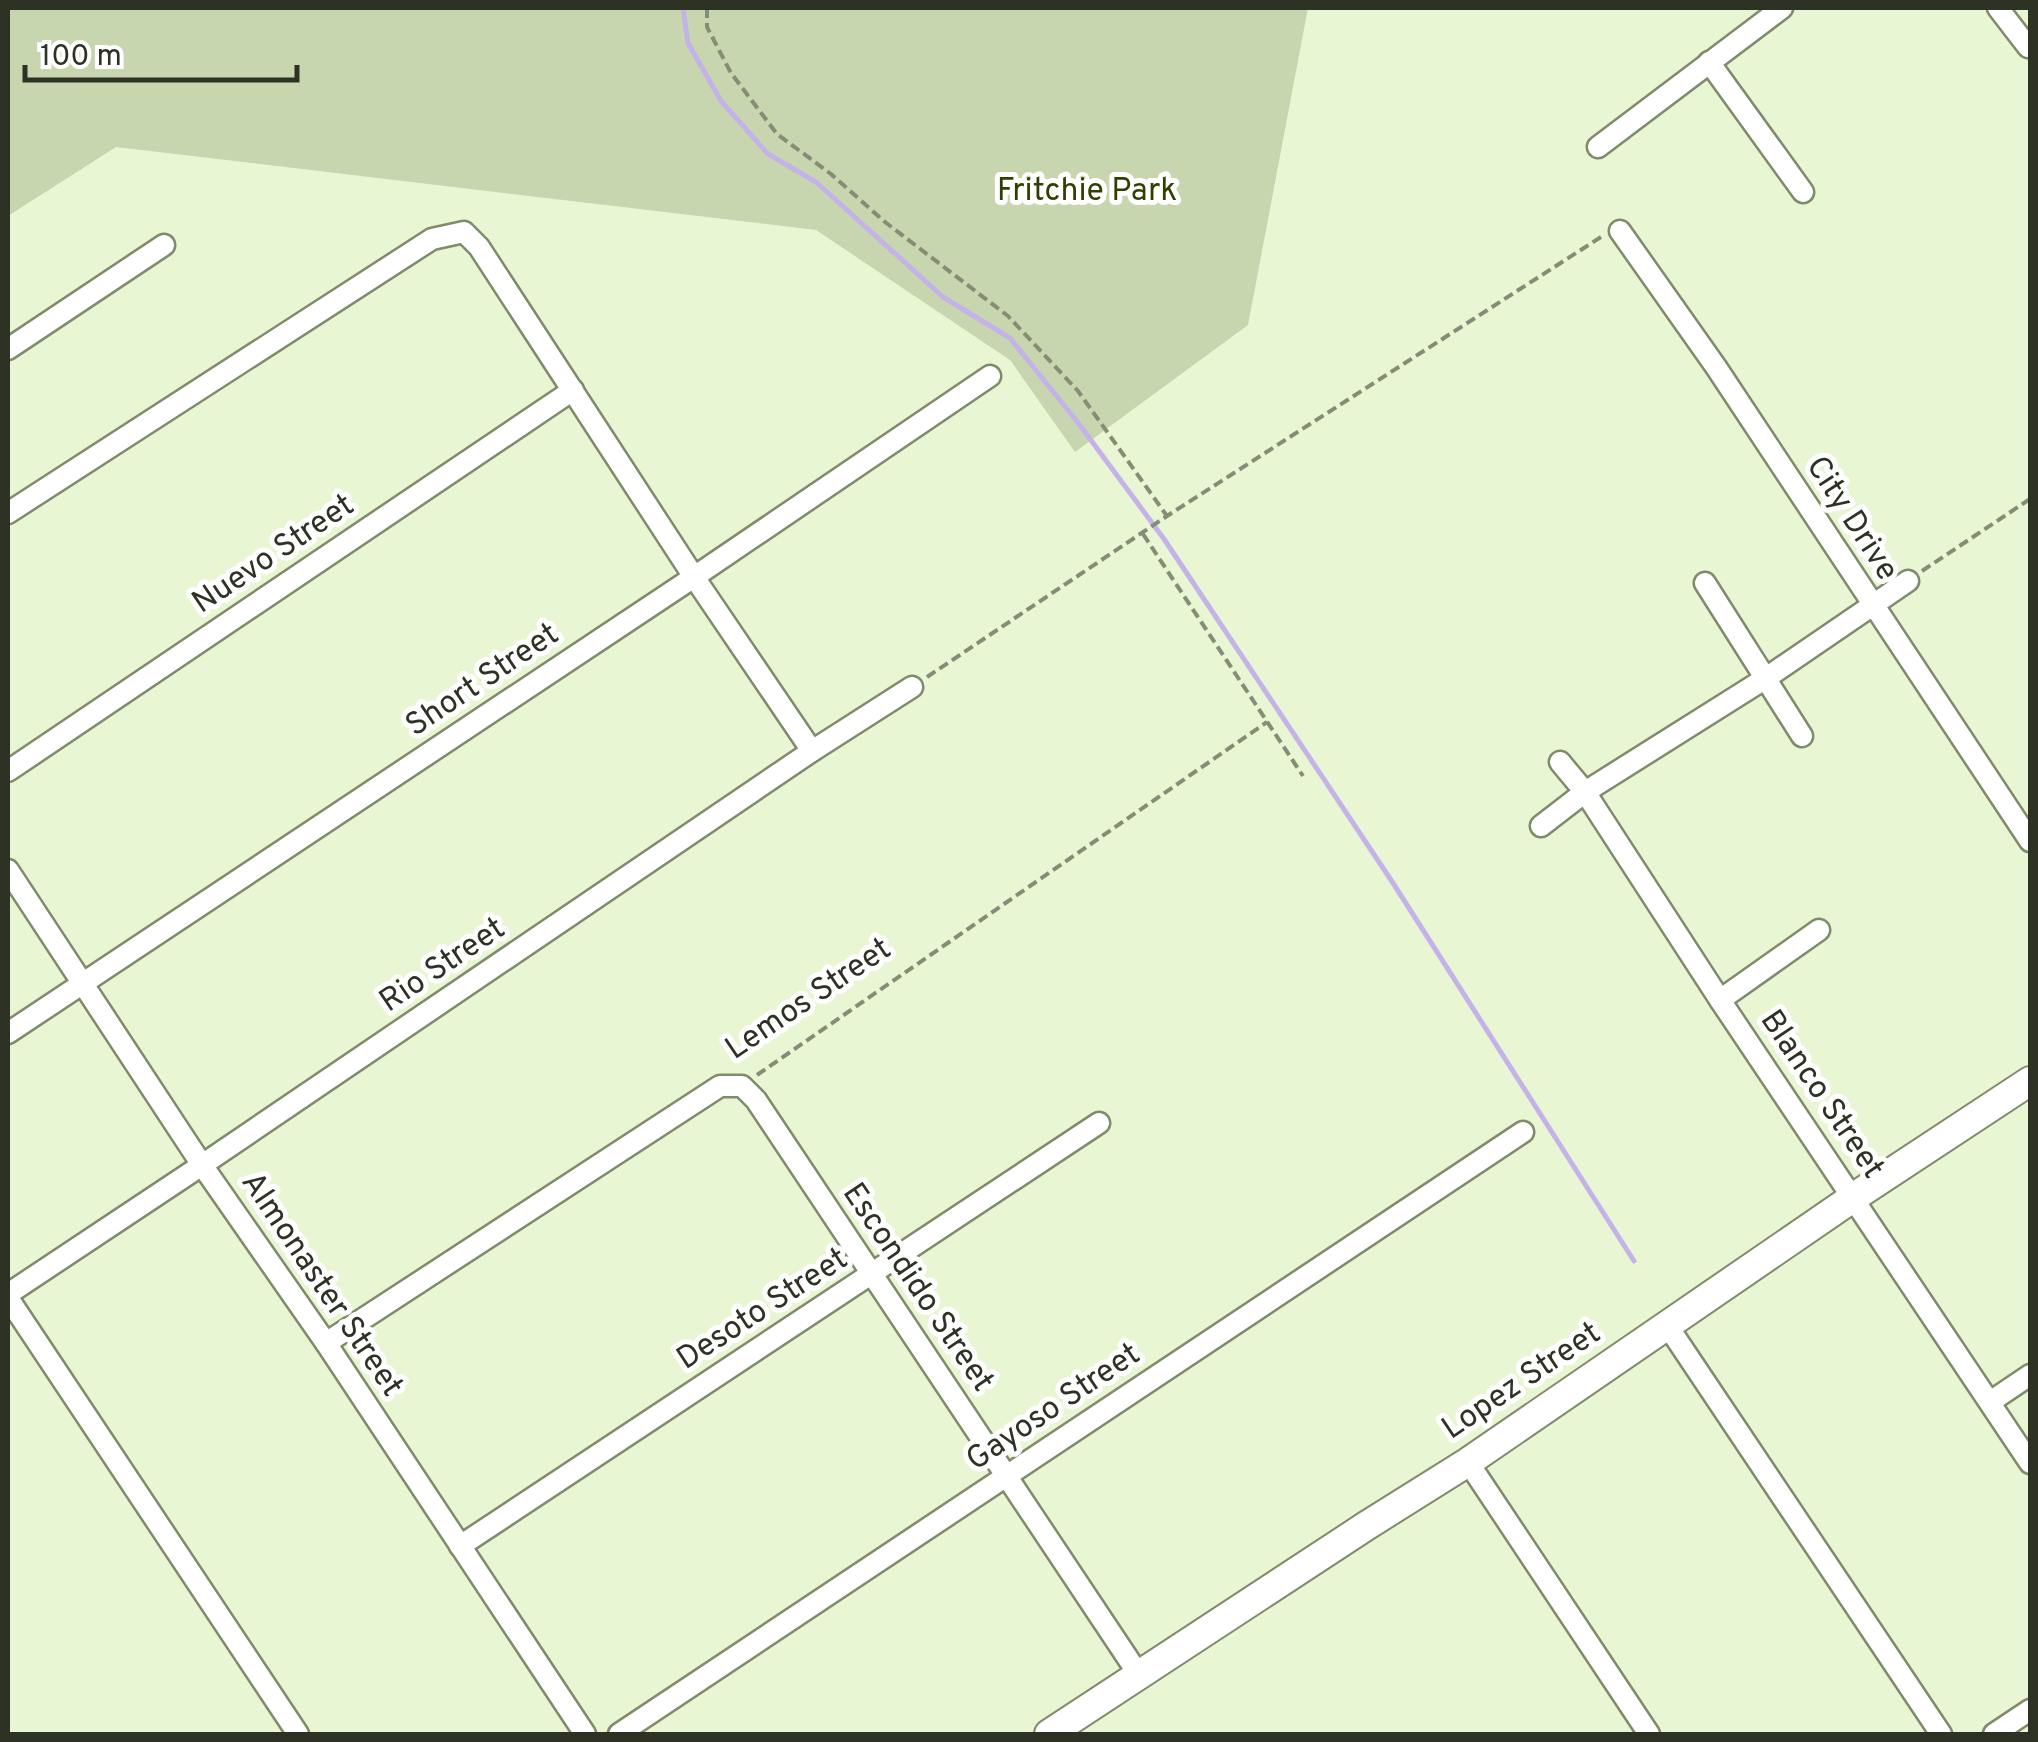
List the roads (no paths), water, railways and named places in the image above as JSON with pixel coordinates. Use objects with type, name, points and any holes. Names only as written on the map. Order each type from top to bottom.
[{"type":"street","points":[[1598,146],[1782,8]]},
{"type":"street","points":[[1998,8],[2028,47]]},
{"type":"street","points":[[1709,62],[1804,192]]},
{"type":"street","name":"City Drive","points":[[1620,231],[1716,367],[2030,842]]},
{"type":"street","points":[[8,513],[432,239],[464,232],[479,247],[812,751]]},
{"type":"street","points":[[8,349],[164,245]]},
{"type":"street","name":"Short Street","points":[[8,1033],[990,376]]},
{"type":"street","name":"Nuevo Street","points":[[8,771],[574,390]]},
{"type":"street","points":[[1542,826],[1585,792],[1766,678],[1908,581]]},
{"type":"street","points":[[1705,583],[1802,736]]},
{"type":"street","name":"Rio Street","points":[[8,1296],[912,687]]},
{"type":"street","name":"Blanco Street","points":[[1560,762],[1585,792],[2030,1463]]},
{"type":"street","name":"Almonaster Street","points":[[8,870],[202,1166],[326,1343],[585,1734]]},
{"type":"street","points":[[1720,1000],[1819,930]]},
{"type":"street","name":"Lopez Street","points":[[1049,1734],[1468,1462],[2030,1080]]},
{"type":"street","name":"Lemos Street","points":[[326,1343],[720,1086],[742,1086]]},
{"type":"street","name":"Escondido Street","points":[[742,1086],[756,1100],[1139,1675]]},
{"type":"street","name":"Desoto Street","points":[[460,1546],[1099,1123]]},
{"type":"street","name":"Gayoso Street","points":[[619,1734],[1523,1132]]},
{"type":"street","points":[[8,1296],[298,1734]]},
{"type":"street","points":[[1667,1324],[1940,1734]]},
{"type":"street","points":[[1990,1402],[2030,1375]]},
{"type":"street","points":[[1468,1462],[1649,1734]]},
{"type":"street","points":[[1994,1734],[2030,1710]]},
{"type":"waterway","points":[[683,8],[688,43],[721,101],[768,154],[816,182],[943,297],[1010,338],[1079,424],[1164,539],[1393,883],[1634,1261]]},
{"type":"park label","name":"Fritchie Park","points":[[1087,192]]}]
